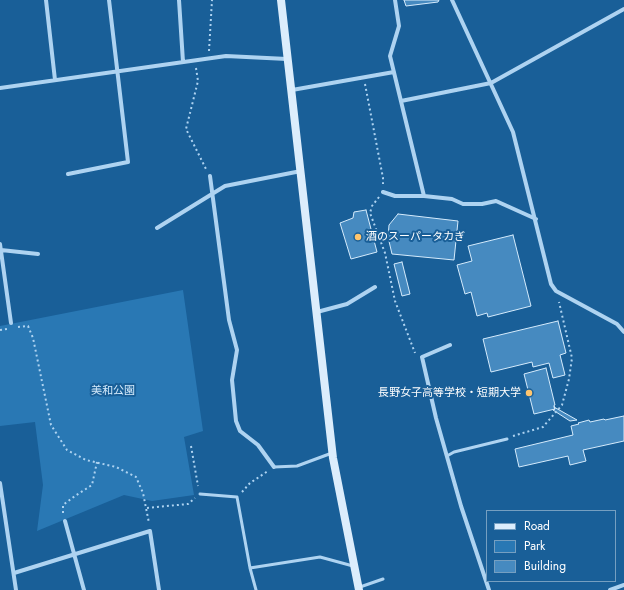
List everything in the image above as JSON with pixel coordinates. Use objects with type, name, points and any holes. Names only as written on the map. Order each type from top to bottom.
[{"type":"street","points":[[46,0],[55,80]]},
{"type":"street","points":[[68,174],[128,162],[109,0]]},
{"type":"street","points":[[179,0],[183,62]]},
{"type":"street","points":[[281,0],[332,453],[353,566],[359,589]]},
{"type":"street","points":[[394,0],[399,26],[390,56],[424,196]]},
{"type":"street","points":[[452,0],[513,132],[536,219],[551,284],[556,291],[617,324],[624,332]]},
{"type":"street","points":[[401,101],[491,82],[624,9]]},
{"type":"street","points":[[0,88],[226,56],[288,59]]},
{"type":"street","points":[[292,90],[394,72]]},
{"type":"street","points":[[157,228],[225,186],[301,171]]},
{"type":"street","points":[[210,176],[211,194],[229,320],[236,350],[232,380],[236,421],[240,431],[258,445],[274,467]]},
{"type":"street","points":[[383,192],[395,196],[424,196],[452,199],[463,204],[482,204],[496,201],[536,219]]},
{"type":"street","points":[[0,244],[11,323]]},
{"type":"street","points":[[1,250],[38,254]]},
{"type":"street","points":[[316,312],[347,304],[375,287]]},
{"type":"street","points":[[450,345],[422,357],[436,418],[461,506],[486,581]]},
{"type":"street","points":[[0,483],[16,590]]},
{"type":"street","points":[[65,521],[84,590]]},
{"type":"street","points":[[14,573],[150,531],[159,590]]},
{"type":"street","points":[[610,590],[624,585]]},
{"type":"lane","points":[[447,456],[454,452],[507,439]]},
{"type":"lane","points":[[274,467],[298,466],[332,453]]},
{"type":"lane","points":[[200,494],[237,497],[250,568],[256,590]]},
{"type":"lane","points":[[250,568],[320,557],[353,566]]},
{"type":"lane","points":[[359,589],[384,579]]},
{"type":"path","points":[[209,59],[212,0]]},
{"type":"path","points":[[195,61],[198,81],[186,129],[210,176]]},
{"type":"path","points":[[364,77],[383,178],[383,192],[372,206],[370,213],[384,253],[395,301],[415,353],[422,357]]},
{"type":"path","points":[[507,439],[543,427],[562,405],[569,378],[572,358],[556,291]]},
{"type":"path","points":[[11,323],[13,327],[28,326],[31,332],[51,425],[67,450],[86,460],[116,467],[136,477],[143,493],[150,531]]},
{"type":"path","points":[[146,508],[188,504],[200,494],[191,446]]},
{"type":"path","points":[[65,521],[63,505],[92,485],[97,462]]},
{"type":"path","points":[[237,497],[250,483],[274,467]]},
{"type":"green space","name":"美和公園","points":[[183,290],[203,431],[184,437],[194,495],[152,501],[124,495],[37,531],[43,485],[35,422],[0,426],[0,326]]},
{"type":"building","points":[[404,0],[439,0],[438,2],[406,6]]},
{"type":"building","points":[[366,210],[377,252],[351,259],[340,223],[353,218],[354,212]]},
{"type":"building","points":[[398,214],[458,221],[454,260],[392,254],[388,237],[389,225]]},
{"type":"building","points":[[513,235],[531,306],[488,317],[487,313],[477,316],[471,292],[465,294],[457,265],[472,261],[468,246]]},
{"type":"building","points":[[402,262],[410,294],[402,296],[394,264]]},
{"type":"building","points":[[558,321],[566,353],[560,355],[565,375],[553,378],[549,363],[533,367],[532,362],[491,372],[483,339]]},
{"type":"building","points":[[546,368],[555,409],[534,414],[524,374]]},
{"type":"building","points":[[554,407],[577,420],[570,421],[553,410],[555,409]]},
{"type":"building","points":[[624,416],[624,441],[583,450],[586,461],[570,465],[568,456],[519,467],[515,449],[573,435],[571,426],[579,424],[578,423],[589,420],[590,422]]},
{"type":"place","name":"酒のスーパータカぎ","points":[[358,237]]},
{"type":"place","name":"長野女子高等学校・短期大学","points":[[529,393]]}]
